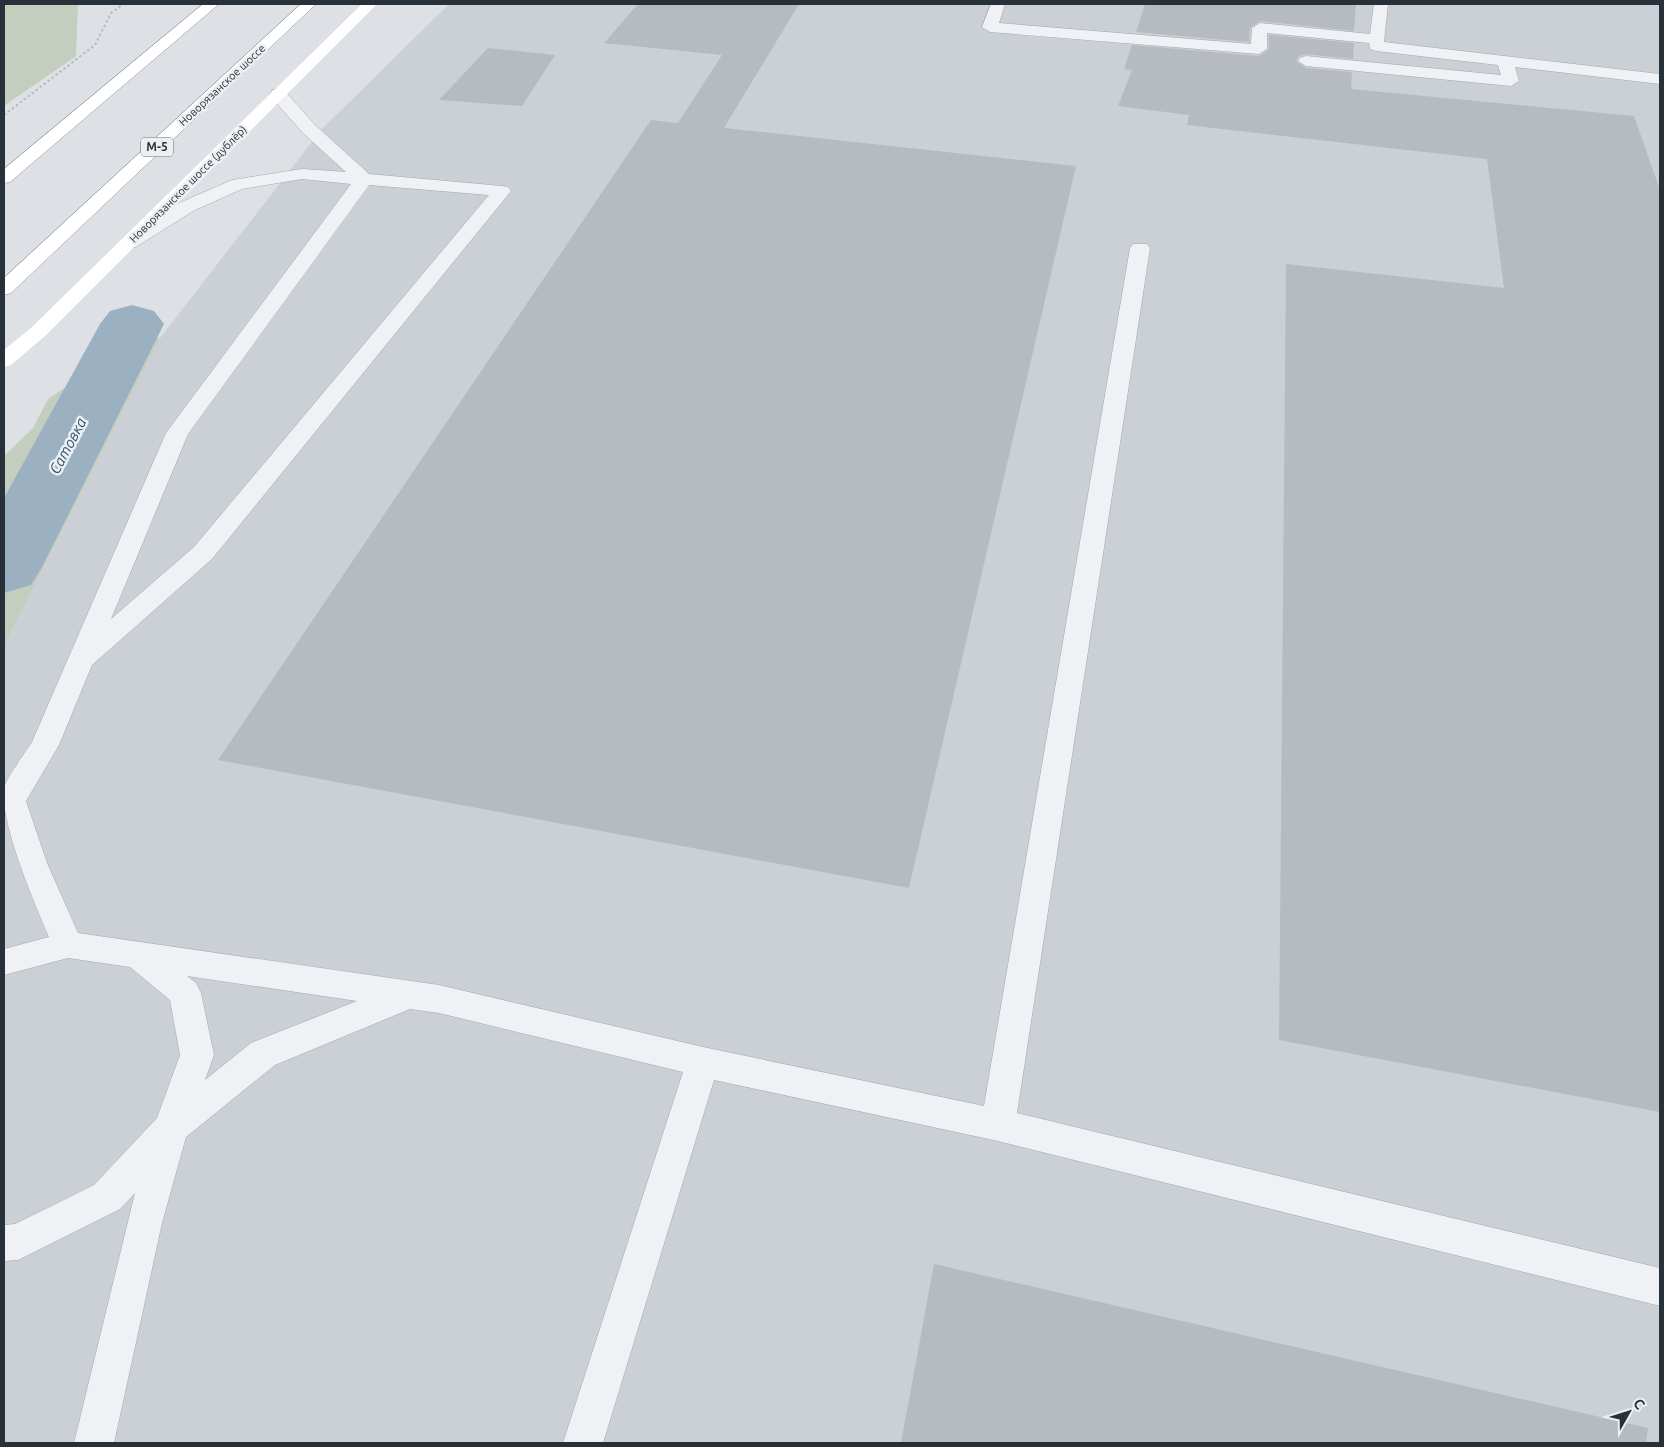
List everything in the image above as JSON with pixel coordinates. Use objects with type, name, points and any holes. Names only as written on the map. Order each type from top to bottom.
[{"type":"main road","points":[[4,178],[212,4]]},
{"type":"main road","name":"Новорязанское шоссе","points":[[4,289],[309,4]]},
{"type":"main road","name":"Новорязанское шоссе (дублёр)","points":[[4,361],[38,332],[370,4]]},
{"type":"lane","points":[[998,4],[990,27],[1259,49],[1260,28],[1377,39]]},
{"type":"lane","points":[[1381,4],[1376,46],[1660,80]]},
{"type":"lane","points":[[1306,61],[1511,81],[1505,61]]},
{"type":"lane","points":[[278,94],[309,129],[364,179]]},
{"type":"lane","points":[[82,659],[203,553],[502,191],[302,174],[238,184],[186,207],[129,243]]},
{"type":"lane","points":[[68,945],[8,806],[45,745],[177,433],[364,179]]},
{"type":"lane","points":[[998,1126],[1140,248]]},
{"type":"lane","points":[[4,962],[68,945],[138,954],[406,996],[439,999],[703,1062],[998,1126],[1660,1288]]},
{"type":"lane","points":[[94,1443],[144,1223],[171,1128],[197,1055],[185,993],[138,954]]},
{"type":"lane","points":[[4,1243],[18,1242],[106,1197],[171,1128],[263,1054],[406,996]]},
{"type":"lane","points":[[583,1443],[703,1062]]},
{"type":"path","points":[[4,115],[95,45],[111,14],[123,4]]},
{"type":"shaded area","points":[[449,4],[1660,4],[1660,1443],[4,1443],[4,646],[160,338],[322,129]]},
{"type":"green space","points":[[4,4],[78,4],[76,56],[4,106]]},
{"type":"green space","points":[[160,338],[4,646],[4,456],[33,428],[48,399],[72,383],[109,352],[132,339]]},
{"type":"building","points":[[638,4],[799,4],[724,128],[1076,166],[909,888],[218,760],[651,120],[678,123],[722,55],[604,43]]},
{"type":"building","points":[[1145,4],[1356,4],[1354,31],[1260,21],[1250,28],[1249,42],[1136,32]]},
{"type":"building","points":[[1269,35],[1354,43],[1353,59],[1306,54],[1299,56],[1296,61],[1306,68],[1352,72],[1351,89],[1634,116],[1660,190],[1660,1112],[1279,1040],[1286,264],[1504,288],[1487,159],[1187,125],[1189,115],[1118,106],[1132,70],[1124,69],[1132,45],[1259,56],[1269,49]]},
{"type":"building","points":[[488,48],[555,55],[522,106],[439,100]]},
{"type":"building","points":[[934,1264],[1648,1428],[1646,1443],[901,1443]]},
{"type":"waterway","name":"Сатовка","points":[[4,567],[132,324]]}]
